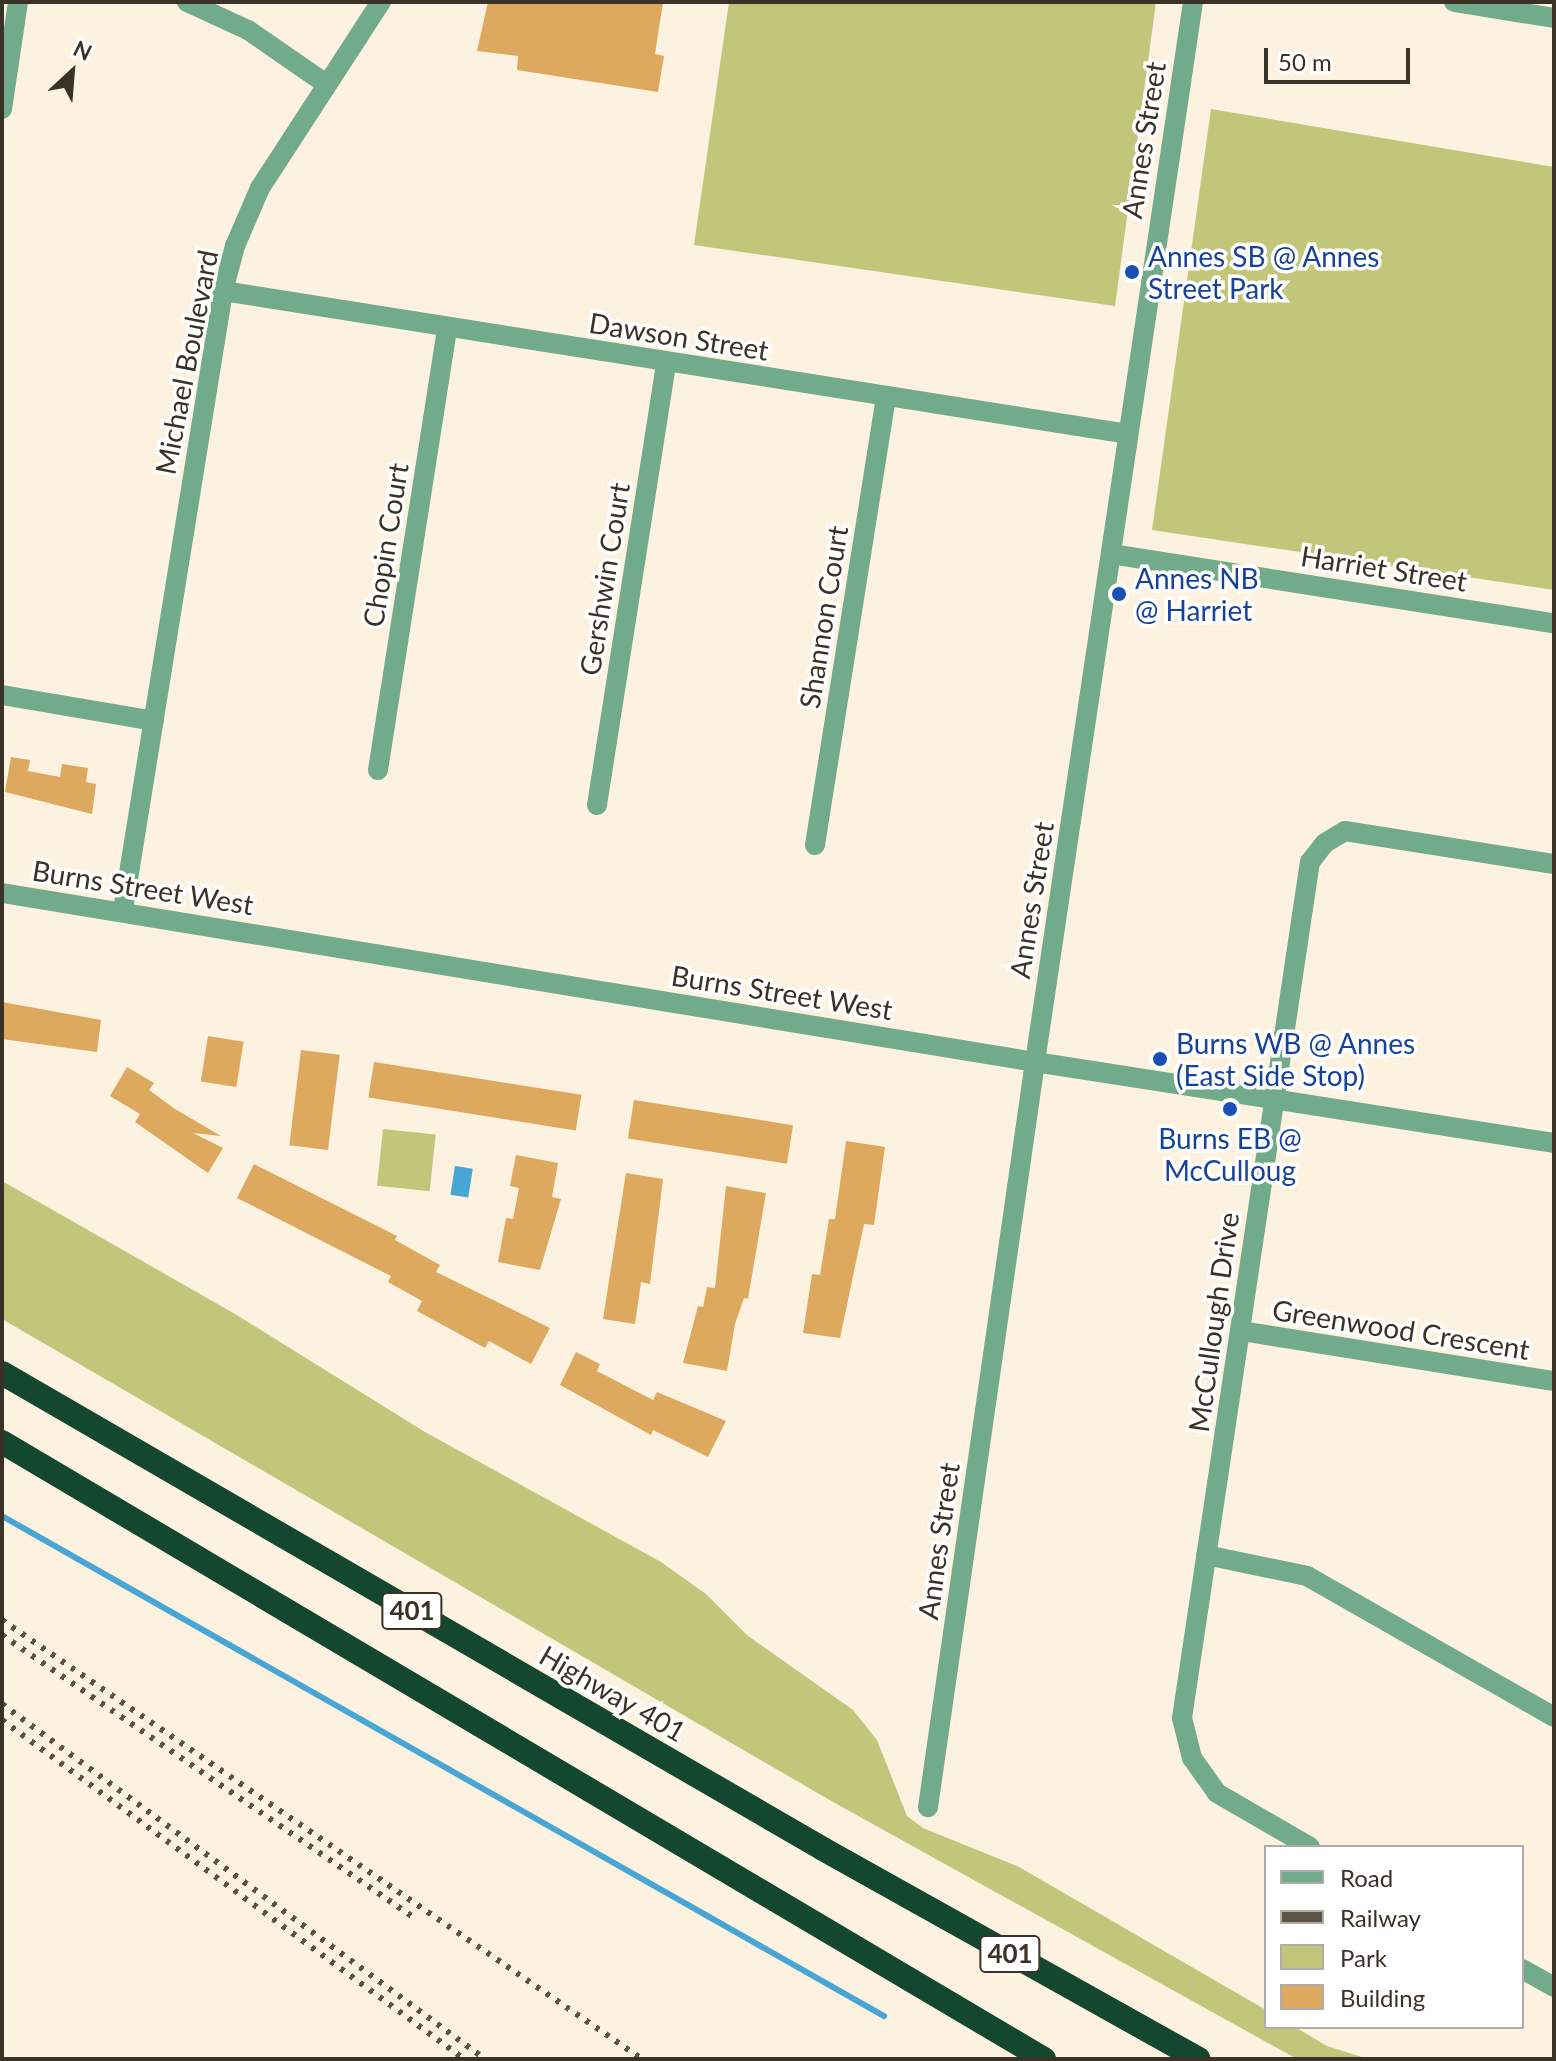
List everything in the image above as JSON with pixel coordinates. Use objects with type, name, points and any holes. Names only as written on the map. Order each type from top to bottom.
[{"type":"highway","name":"Highway 401","points":[[2,1373],[823,1849],[1198,2059]]},
{"type":"highway","name":"401","points":[[2,1442],[1044,2059]]},
{"type":"street","points":[[2,109],[18,2]]},
{"type":"street","points":[[187,2],[248,30],[326,84]]},
{"type":"street","name":"Michael Boulevard","points":[[123,910],[223,291],[260,188],[381,2]]},
{"type":"street","name":"Annes Street","points":[[928,1807],[1193,2]]},
{"type":"street","points":[[1454,2],[1554,18]]},
{"type":"street","name":"Dawson Street","points":[[223,291],[447,329],[1128,434]]},
{"type":"street","name":"Chopin Court","points":[[378,770],[447,329]]},
{"type":"street","name":"Gershwin Court","points":[[597,805],[666,362]]},
{"type":"street","name":"Shannon Court","points":[[815,845],[886,397]]},
{"type":"street","name":"Harriet Street","points":[[1111,554],[1554,623]]},
{"type":"street","points":[[2,695],[154,721]]},
{"type":"street","name":"McCullough Drive","points":[[1307,1845],[1217,1793],[1192,1758],[1182,1718],[1310,862],[1325,843],[1345,831],[1554,864]]},
{"type":"street","name":"Burns Street West","points":[[2,893],[123,910],[1035,1062],[1554,1143]]},
{"type":"street","name":"Greenwood Crescent","points":[[1241,1331],[1554,1381]]},
{"type":"street","points":[[1206,1555],[1307,1576],[1554,1717]]},
{"type":"street","points":[[1524,1970],[1554,1987]]},
{"type":"green space","points":[[729,2],[1156,2],[1115,306],[694,245]]},
{"type":"green space","points":[[1211,109],[1554,167],[1554,590],[1152,530]]},
{"type":"green space","points":[[383,1129],[436,1135],[430,1191],[377,1186]]},
{"type":"green space","points":[[2,1181],[235,1314],[425,1432],[661,1562],[706,1594],[748,1636],[853,1710],[877,1740],[907,1816],[923,1828],[1019,1867],[1264,2009],[1264,2029],[1298,2029],[1327,2046],[1368,2059],[1297,2059],[833,1802],[2,1319]]},
{"type":"water","points":[[455,1166],[473,1169],[468,1197],[450,1195]]},
{"type":"building","points":[[488,2],[663,2],[655,54],[664,56],[658,92],[517,70],[518,56],[477,51]]},
{"type":"building","points":[[11,757],[30,760],[28,771],[60,777],[62,764],[88,768],[86,782],[96,784],[92,814],[5,792]]},
{"type":"building","points":[[2,1002],[101,1020],[97,1052],[2,1039]]},
{"type":"building","points":[[208,1036],[244,1042],[236,1087],[201,1081]]},
{"type":"building","points":[[301,1050],[340,1055],[328,1150],[289,1145]]},
{"type":"building","points":[[374,1062],[581,1095],[576,1130],[368,1098]]},
{"type":"building","points":[[127,1067],[154,1083],[149,1090],[221,1136],[193,1133],[223,1148],[208,1173],[135,1122],[140,1114],[110,1096]]},
{"type":"building","points":[[634,1100],[793,1125],[787,1164],[628,1139]]},
{"type":"building","points":[[846,1141],[885,1147],[874,1225],[864,1224],[840,1338],[803,1333],[812,1274],[820,1275],[829,1219],[835,1219]]},
{"type":"building","points":[[516,1155],[558,1163],[552,1197],[561,1199],[540,1270],[498,1262],[506,1218],[513,1219],[519,1188],[510,1186]]},
{"type":"building","points":[[254,1164],[397,1236],[395,1240],[440,1265],[436,1272],[550,1328],[531,1364],[489,1341],[485,1348],[417,1311],[422,1301],[388,1282],[391,1276],[237,1198]]},
{"type":"building","points":[[626,1173],[663,1179],[650,1284],[641,1282],[635,1324],[603,1319]]},
{"type":"building","points":[[726,1186],[766,1193],[748,1299],[744,1298],[735,1324],[727,1371],[683,1363],[698,1306],[703,1307],[707,1287],[715,1288]]},
{"type":"building","points":[[576,1352],[600,1364],[597,1371],[653,1400],[657,1392],[726,1421],[708,1457],[653,1430],[651,1435],[560,1385]]},
{"type":"waterway","points":[[2,1516],[884,2016]]},
{"type":"railway","points":[[2,1620],[642,2059]]},
{"type":"railway","points":[[2,1635],[416,1919]]},
{"type":"railway","points":[[2,1704],[485,2059]]},
{"type":"railway","points":[[2,1720],[464,2059]]},
{"type":"place","name":"Annes SB @ Annes Street Park","points":[[1132,272]]},
{"type":"place","name":"Annes NB @ Harriet","points":[[1119,594]]},
{"type":"place","name":"Burns WB @ Annes (East Side Stop)","points":[[1160,1059]]},
{"type":"place","name":"Burns EB @ McCulloug","points":[[1230,1109]]}]
